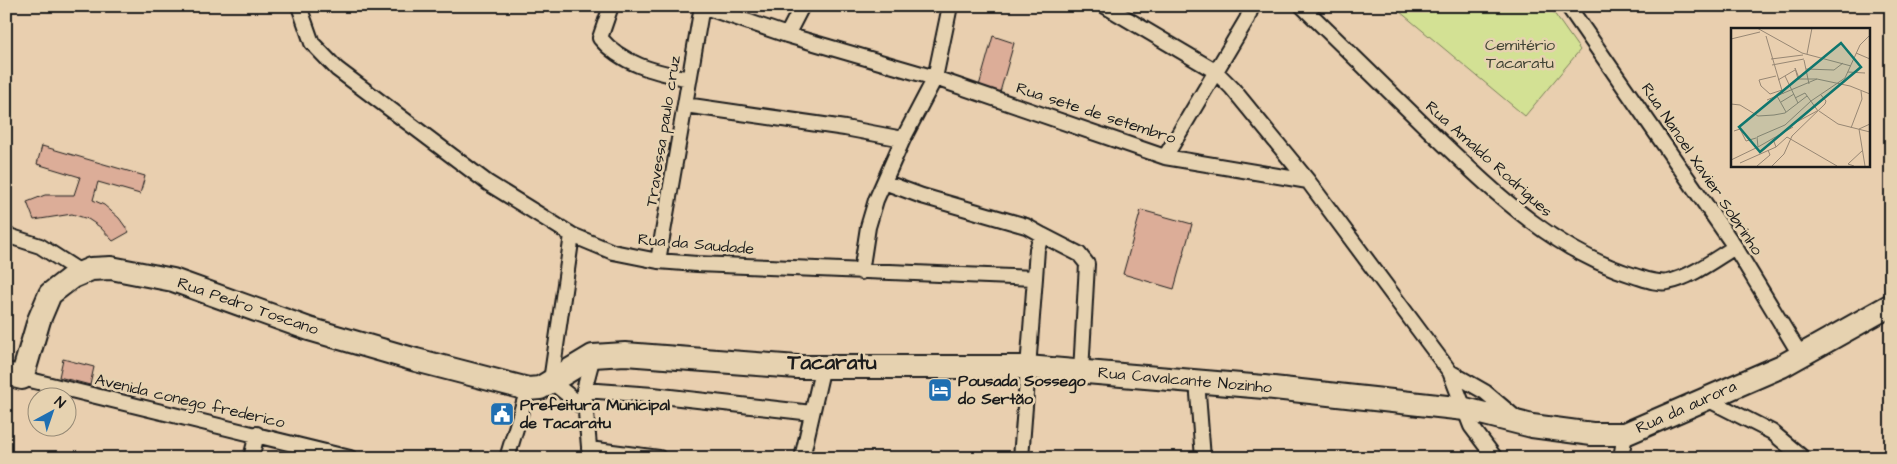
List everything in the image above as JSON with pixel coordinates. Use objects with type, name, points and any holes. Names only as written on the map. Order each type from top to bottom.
[{"type":"main road","name":"Rua Pedro Toscano","points":[[11,378],[50,294],[60,285],[91,269],[111,268],[173,280],[309,329],[416,360],[528,389]]},
{"type":"main road","name":"Rua da aurora","points":[[1465,409],[1532,426],[1592,434],[1625,434],[1801,356],[1891,305]]},
{"type":"main road","name":"Rua Cavalcante Nozinho","points":[[593,356],[642,355],[797,367],[1027,367],[1197,381],[1465,409]]},
{"type":"main road","points":[[528,389],[540,388],[593,356]]},
{"type":"street","name":"Rua da Saudade","points":[[298,6],[312,43],[337,69],[392,108],[468,170],[572,235],[613,252],[658,261],[861,272],[1034,278]]},
{"type":"street","points":[[612,6],[600,38],[608,48],[651,71],[689,79]]},
{"type":"street","name":"Travessa paulo cruz","points":[[658,261],[702,6]]},
{"type":"street","name":"Rua sete de setembro","points":[[702,6],[787,35],[935,78],[1165,157],[1308,181]]},
{"type":"street","points":[[787,35],[802,6]]},
{"type":"street","points":[[861,272],[868,227],[884,182],[903,139],[935,78],[950,6]]},
{"type":"street","points":[[1165,157],[1250,13],[1259,6]]},
{"type":"street","name":"Rua Amaldo Rodrigues","points":[[1302,6],[1454,154],[1508,203],[1542,231],[1573,250],[1624,273],[1652,281],[1668,282],[1706,265],[1736,247]]},
{"type":"street","name":"Rua Nanoel Xavier Sobrinho","points":[[1568,6],[1736,247],[1801,356]]},
{"type":"street","points":[[1108,7],[1215,71],[1232,88],[1308,181],[1450,372],[1471,426],[1495,458]]},
{"type":"street","points":[[686,105],[845,128],[903,139]]},
{"type":"street","points":[[884,182],[922,196],[1026,226],[1079,254],[1086,264],[1081,372]]},
{"type":"street","points":[[6,235],[40,246],[82,273]]},
{"type":"street","points":[[572,235],[551,382],[584,408]]},
{"type":"street","points":[[1021,458],[1034,278],[1037,249],[1042,235]]},
{"type":"street","points":[[593,356],[584,390],[584,408],[590,453],[659,458]]},
{"type":"street","points":[[802,458],[823,366]]},
{"type":"street","points":[[1450,372],[1485,392],[1520,422]]},
{"type":"street","name":"Avenida conego frederico","points":[[11,378],[257,434],[350,458]]},
{"type":"street","points":[[1197,381],[1203,458]]},
{"type":"street","points":[[507,458],[528,389]]},
{"type":"street","points":[[584,390],[653,394],[812,413]]},
{"type":"street","name":"Rua da aurora","points":[[1704,398],[1772,432],[1803,458]]},
{"type":"street","points":[[251,458],[257,434]]},
{"type":"street","name":"Rua da aurora","points":[[1621,458],[1625,434]]},
{"type":"green space","name":"Cemitério Tacaratu","points":[[1393,6],[1516,6],[1518,9],[1523,6],[1549,6],[1580,50],[1525,116]]},
{"type":"building","points":[[993,36],[1014,43],[1000,92],[979,86]]},
{"type":"building","points":[[42,146],[145,176],[140,194],[98,182],[93,200],[104,205],[119,218],[129,232],[113,241],[100,227],[88,219],[72,214],[34,220],[27,202],[45,195],[74,195],[80,177],[37,164]]},
{"type":"building","points":[[1141,210],[1192,224],[1174,289],[1123,274]]},
{"type":"building","points":[[63,359],[94,367],[90,385],[59,377]]},
{"type":"place","name":"Pousada Sossego do Sertão","points":[[940,390]]},
{"type":"place","name":"Prefeitura Municipal de Tacaratu","points":[[502,414]]},
{"type":"district","name":"Tacaratu","points":[[832,362]]}]
